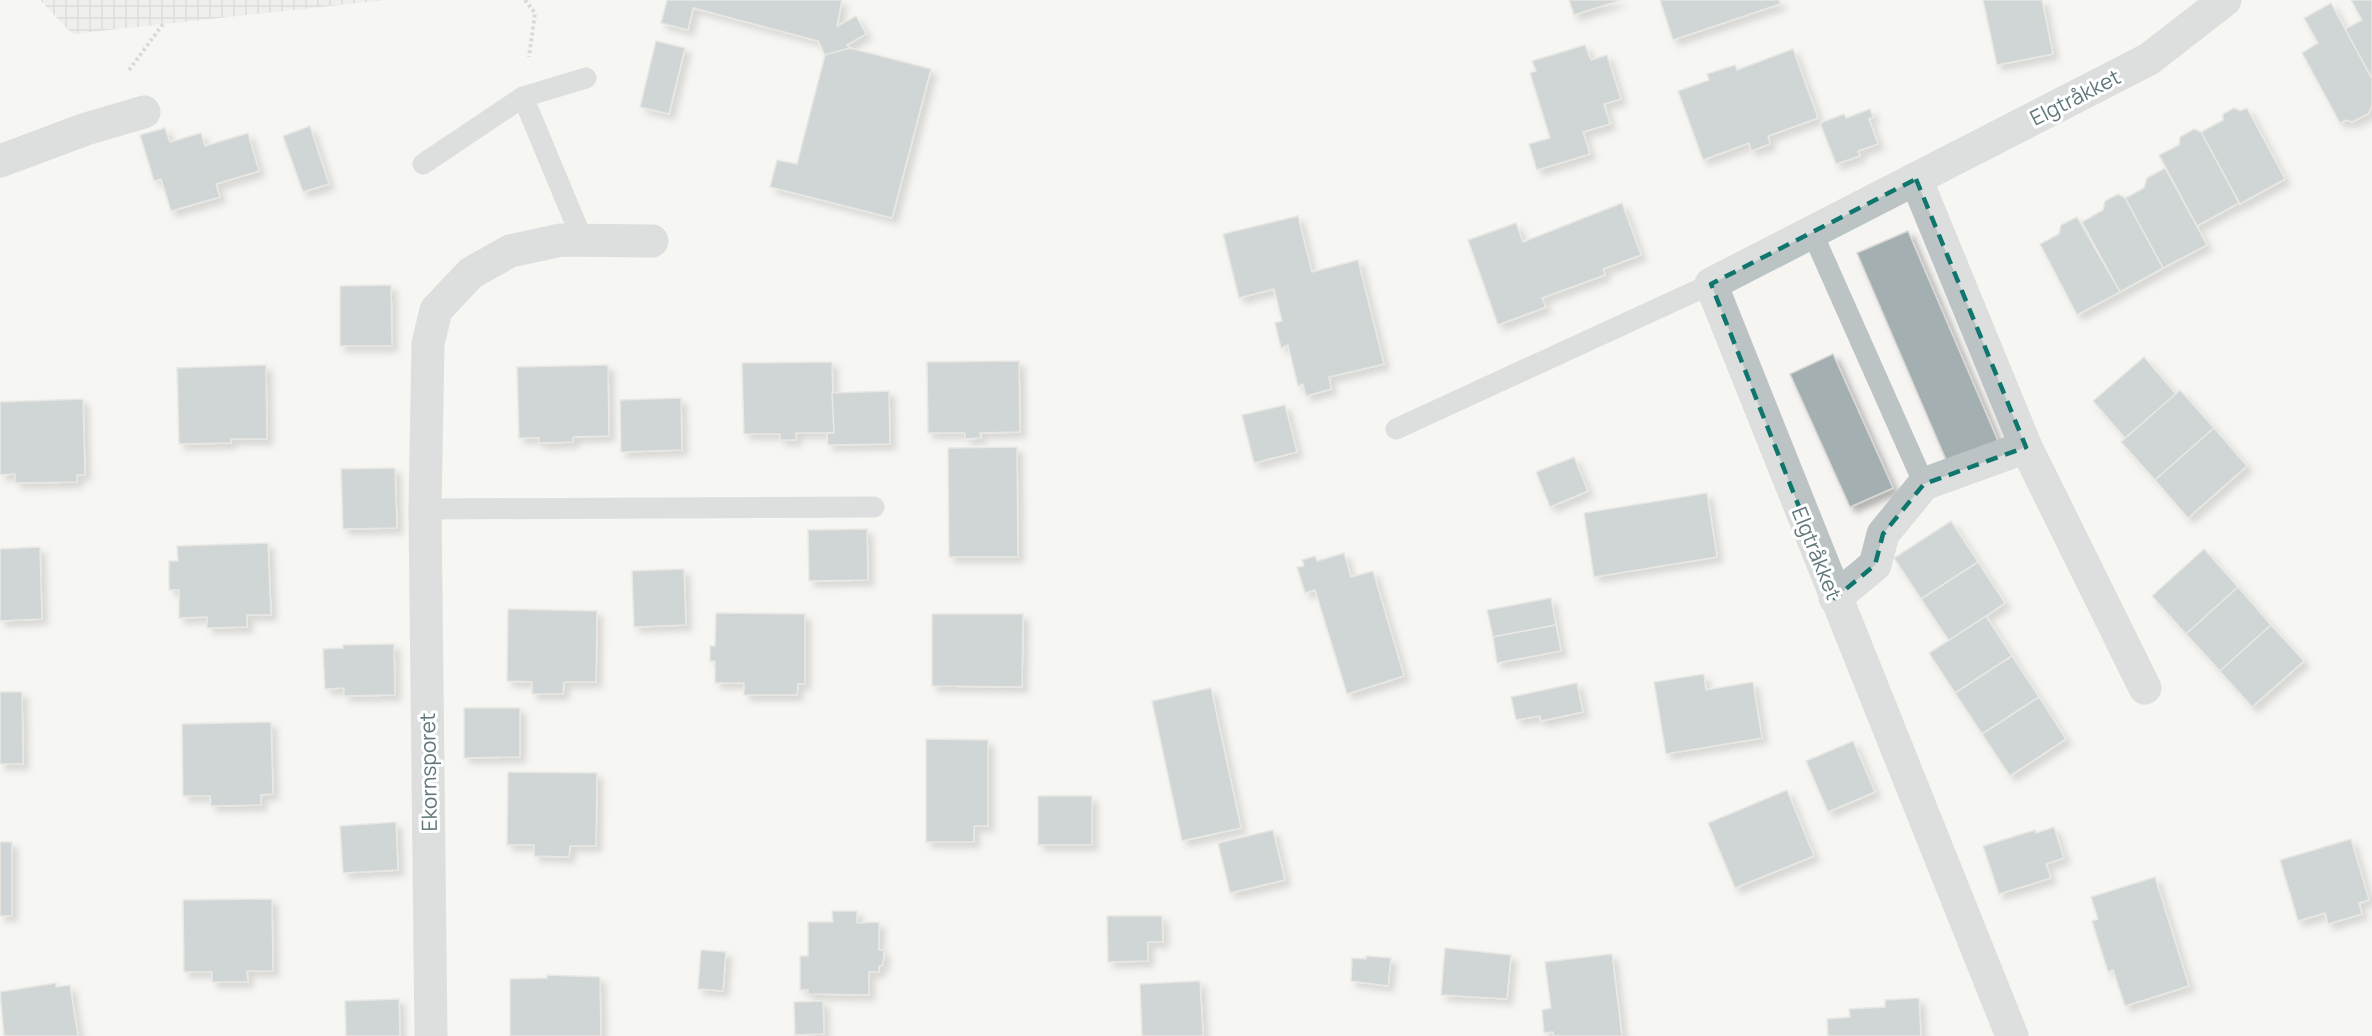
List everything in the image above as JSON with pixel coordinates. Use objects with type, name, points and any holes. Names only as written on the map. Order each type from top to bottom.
[{"type":"street","name":"Elgtråkket","points":[[2012,1036],[1710,284],[2149,59],[2225,0]]},
{"type":"street","points":[[0,160],[86,129],[144,112]]},
{"type":"street","points":[[1916,179],[2026,447],[2145,688]]},
{"type":"street","name":"Ekornsporet","points":[[430,1036],[424,509],[428,344],[436,310],[471,273],[510,251],[561,240],[652,241]]},
{"type":"street","points":[[1835,598],[1875,565],[1883,534],[1924,484],[2026,447]]},
{"type":"lane","points":[[423,164],[523,97],[586,78]]},
{"type":"lane","points":[[523,97],[583,241]]},
{"type":"lane","points":[[1812,232],[1924,484]]},
{"type":"lane","points":[[1396,429],[1710,284]]},
{"type":"lane","points":[[424,509],[874,507]]},
{"type":"path","points":[[523,97],[535,14],[525,0]]},
{"type":"highlighted area","points":[[1916,179],[2026,447],[1924,484],[1883,534],[1875,565],[1835,598],[1711,284]]},
{"type":"shaded area","points":[[40,0],[386,0],[72,34]]},
{"type":"building","points":[[667,0],[842,0],[837,26],[856,16],[866,34],[847,45],[850,48],[825,55],[818,41],[693,8],[688,30],[661,23]]},
{"type":"building","points":[[1569,0],[1621,0],[1574,15]]},
{"type":"building","points":[[1660,0],[1779,0],[1780,4],[1673,40]]},
{"type":"building","points":[[1983,0],[2042,0],[2053,54],[1997,65]]},
{"type":"building","points":[[2351,0],[2372,0],[2372,79],[2345,29],[2362,20]]},
{"type":"building","points":[[2331,3],[2372,79],[2372,106],[2368,114],[2352,122],[2346,120],[2340,123],[2302,53],[2318,43],[2304,18]]},
{"type":"building","points":[[656,41],[685,48],[669,114],[640,107]]},
{"type":"building","points":[[1585,45],[1591,60],[1607,55],[1621,99],[1604,104],[1610,124],[1583,132],[1590,154],[1537,170],[1529,144],[1550,138],[1530,73],[1536,71],[1532,61]]},
{"type":"building","points":[[850,48],[931,69],[892,218],[770,187],[777,160],[797,164],[825,55]]},
{"type":"building","points":[[1793,49],[1818,118],[1768,136],[1770,144],[1751,151],[1749,143],[1703,160],[1678,91],[1709,80],[1707,74],[1735,65],[1737,70]]},
{"type":"building","points":[[2234,108],[2240,111],[2247,108],[2285,179],[2240,204],[2201,132],[2223,120],[2223,114]]},
{"type":"building","points":[[1870,109],[1873,117],[1869,119],[1878,144],[1858,151],[1860,156],[1836,164],[1820,123],[1844,114],[1846,118]]},
{"type":"building","points":[[310,126],[329,184],[303,192],[283,136]]},
{"type":"building","points":[[165,128],[170,142],[201,133],[205,146],[248,133],[259,171],[216,184],[220,197],[171,211],[161,179],[154,181],[140,135]]},
{"type":"building","points":[[2194,129],[2201,132],[2239,203],[2197,226],[2159,155],[2179,145],[2180,137]]},
{"type":"building","points":[[2165,168],[2207,245],[2163,268],[2125,198],[2144,188],[2147,178]]},
{"type":"building","points":[[2118,194],[2125,198],[2163,268],[2120,292],[2082,222],[2103,210],[2105,201]]},
{"type":"building","points":[[1622,203],[1641,255],[1603,269],[1605,275],[1542,298],[1546,307],[1498,325],[1468,240],[1516,223],[1523,242]]},
{"type":"building","points":[[1298,216],[1312,272],[1358,260],[1384,364],[1329,377],[1331,389],[1306,396],[1303,384],[1298,386],[1288,345],[1281,348],[1275,323],[1282,321],[1274,289],[1239,298],[1223,234]]},
{"type":"building","points":[[2077,217],[2120,292],[2077,315],[2040,244],[2059,234],[2061,225]]},
{"type":"building","points":[[1908,231],[1998,441],[1947,462],[1857,253]]},
{"type":"building","points":[[391,285],[392,346],[340,346],[340,286]]},
{"type":"building","points":[[1833,354],[1893,488],[1850,507],[1790,374]]},
{"type":"building","points":[[2144,357],[2176,394],[2125,438],[2093,401]]},
{"type":"building","points":[[1019,361],[1020,432],[980,433],[981,438],[965,439],[965,433],[928,433],[927,362]]},
{"type":"building","points":[[832,362],[834,433],[796,433],[796,440],[780,440],[780,434],[744,434],[742,363]]},
{"type":"building","points":[[266,365],[267,439],[231,439],[231,443],[179,444],[177,368]]},
{"type":"building","points":[[608,365],[609,436],[573,437],[573,442],[539,443],[539,438],[519,438],[517,367]]},
{"type":"building","points":[[2180,390],[2214,428],[2155,480],[2121,442]]},
{"type":"building","points":[[889,391],[890,444],[828,445],[827,433],[834,433],[832,393]]},
{"type":"building","points":[[681,398],[682,450],[621,452],[620,400]]},
{"type":"building","points":[[83,399],[85,475],[77,475],[77,482],[15,483],[15,474],[0,475],[0,402]]},
{"type":"building","points":[[1285,405],[1297,452],[1254,463],[1242,415]]},
{"type":"building","points":[[2214,428],[2247,466],[2188,518],[2155,480]]},
{"type":"building","points":[[1017,447],[1018,557],[949,557],[948,448]]},
{"type":"building","points":[[1574,457],[1588,491],[1550,507],[1536,472]]},
{"type":"building","points":[[395,468],[397,528],[343,529],[341,469]]},
{"type":"building","points":[[1707,493],[1717,557],[1594,577],[1584,513]]},
{"type":"building","points":[[1951,521],[1978,562],[1921,599],[1894,558]]},
{"type":"building","points":[[867,529],[868,580],[809,581],[808,530]]},
{"type":"building","points":[[268,543],[271,615],[247,615],[247,627],[207,628],[207,617],[179,618],[179,590],[169,590],[169,561],[178,561],[177,546]]},
{"type":"building","points":[[40,547],[42,619],[0,621],[0,549]]},
{"type":"building","points":[[2204,549],[2238,587],[2186,634],[2152,596]]},
{"type":"building","points":[[1344,553],[1351,577],[1373,571],[1404,676],[1347,694],[1315,590],[1305,593],[1297,567],[1304,566],[1302,560],[1315,556],[1317,561]]},
{"type":"building","points":[[1978,562],[2005,603],[1949,641],[1921,599]]},
{"type":"building","points":[[684,569],[686,625],[634,627],[632,571]]},
{"type":"building","points":[[2238,587],[2271,625],[2220,671],[2186,634]]},
{"type":"building","points":[[1551,598],[1556,625],[1493,637],[1487,610]]},
{"type":"building","points":[[508,609],[597,611],[596,682],[564,682],[563,694],[532,694],[532,682],[507,681]]},
{"type":"building","points":[[716,613],[805,614],[805,684],[798,684],[797,695],[744,695],[744,683],[715,683],[715,661],[710,661],[710,646],[715,646]]},
{"type":"building","points":[[932,614],[1023,614],[1022,687],[932,686]]},
{"type":"building","points":[[1986,616],[2012,656],[1955,693],[1929,653]]},
{"type":"building","points":[[1556,625],[1561,651],[1497,663],[1493,637]]},
{"type":"building","points":[[2271,625],[2304,661],[2252,707],[2220,671]]},
{"type":"building","points":[[394,644],[395,695],[344,696],[344,688],[325,689],[323,649],[343,648],[343,645]]},
{"type":"building","points":[[2012,656],[2039,697],[1982,734],[1955,693]]},
{"type":"building","points":[[1704,674],[1706,690],[1753,682],[1762,738],[1666,754],[1654,682]]},
{"type":"building","points":[[1577,683],[1583,712],[1541,721],[1540,716],[1516,720],[1511,697]]},
{"type":"building","points":[[1211,688],[1241,828],[1182,841],[1152,701]]},
{"type":"building","points":[[0,692],[22,692],[23,764],[0,764]]},
{"type":"building","points":[[2039,697],[2066,739],[2010,776],[1982,734]]},
{"type":"building","points":[[464,708],[520,708],[520,757],[464,758]]},
{"type":"building","points":[[271,722],[273,794],[261,795],[261,805],[211,806],[210,796],[183,796],[182,724]]},
{"type":"building","points":[[926,739],[988,740],[988,826],[974,826],[974,842],[926,842]]},
{"type":"building","points":[[1853,741],[1875,792],[1828,812],[1806,761]]},
{"type":"building","points":[[508,772],[597,773],[596,846],[570,846],[569,857],[534,856],[534,845],[507,845]]},
{"type":"building","points":[[1787,790],[1814,856],[1735,888],[1708,823]]},
{"type":"building","points":[[1038,796],[1092,796],[1092,845],[1038,845]]},
{"type":"building","points":[[396,822],[398,870],[343,873],[340,826]]},
{"type":"building","points":[[2054,827],[2064,858],[2046,864],[2051,878],[1999,894],[1983,846],[2035,830],[2036,833]]},
{"type":"building","points":[[1273,830],[1285,880],[1230,893],[1218,843]]},
{"type":"building","points":[[2351,839],[2369,900],[2359,903],[2362,914],[2328,924],[2325,913],[2298,921],[2280,860]]},
{"type":"building","points":[[0,842],[12,842],[12,916],[0,916]]},
{"type":"building","points":[[2155,877],[2189,986],[2125,1006],[2113,970],[2108,972],[2092,921],[2098,919],[2091,897]]},
{"type":"building","points":[[272,899],[273,971],[247,971],[248,982],[212,982],[212,972],[184,972],[183,900]]},
{"type":"building","points":[[832,911],[857,911],[857,923],[879,922],[879,950],[884,950],[883,965],[879,966],[879,972],[869,972],[869,995],[808,994],[808,990],[800,990],[800,956],[808,956],[808,922],[833,922]]},
{"type":"building","points":[[1107,916],[1162,916],[1163,942],[1148,942],[1148,961],[1108,962]]},
{"type":"building","points":[[1445,948],[1511,955],[1507,999],[1441,995]]},
{"type":"building","points":[[701,950],[726,952],[723,991],[698,989]]},
{"type":"building","points":[[1612,954],[1622,1036],[1554,1036],[1553,1032],[1544,1033],[1542,1010],[1551,1008],[1545,962]]},
{"type":"building","points":[[1366,956],[1391,958],[1388,986],[1351,981],[1352,958],[1366,959]]},
{"type":"building","points":[[547,975],[600,977],[601,1036],[510,1036],[510,979],[547,978]]},
{"type":"building","points":[[1200,981],[1203,1036],[1142,1036],[1140,984]]},
{"type":"building","points":[[56,983],[56,987],[70,985],[78,1036],[4,1036],[0,992]]},
{"type":"building","points":[[1919,998],[1921,1036],[1828,1036],[1827,1019],[1850,1017],[1849,1009],[1885,1007],[1885,1000]]},
{"type":"building","points":[[399,999],[400,1036],[346,1036],[345,1001]]},
{"type":"building","points":[[823,1001],[824,1034],[795,1035],[794,1002]]}]
